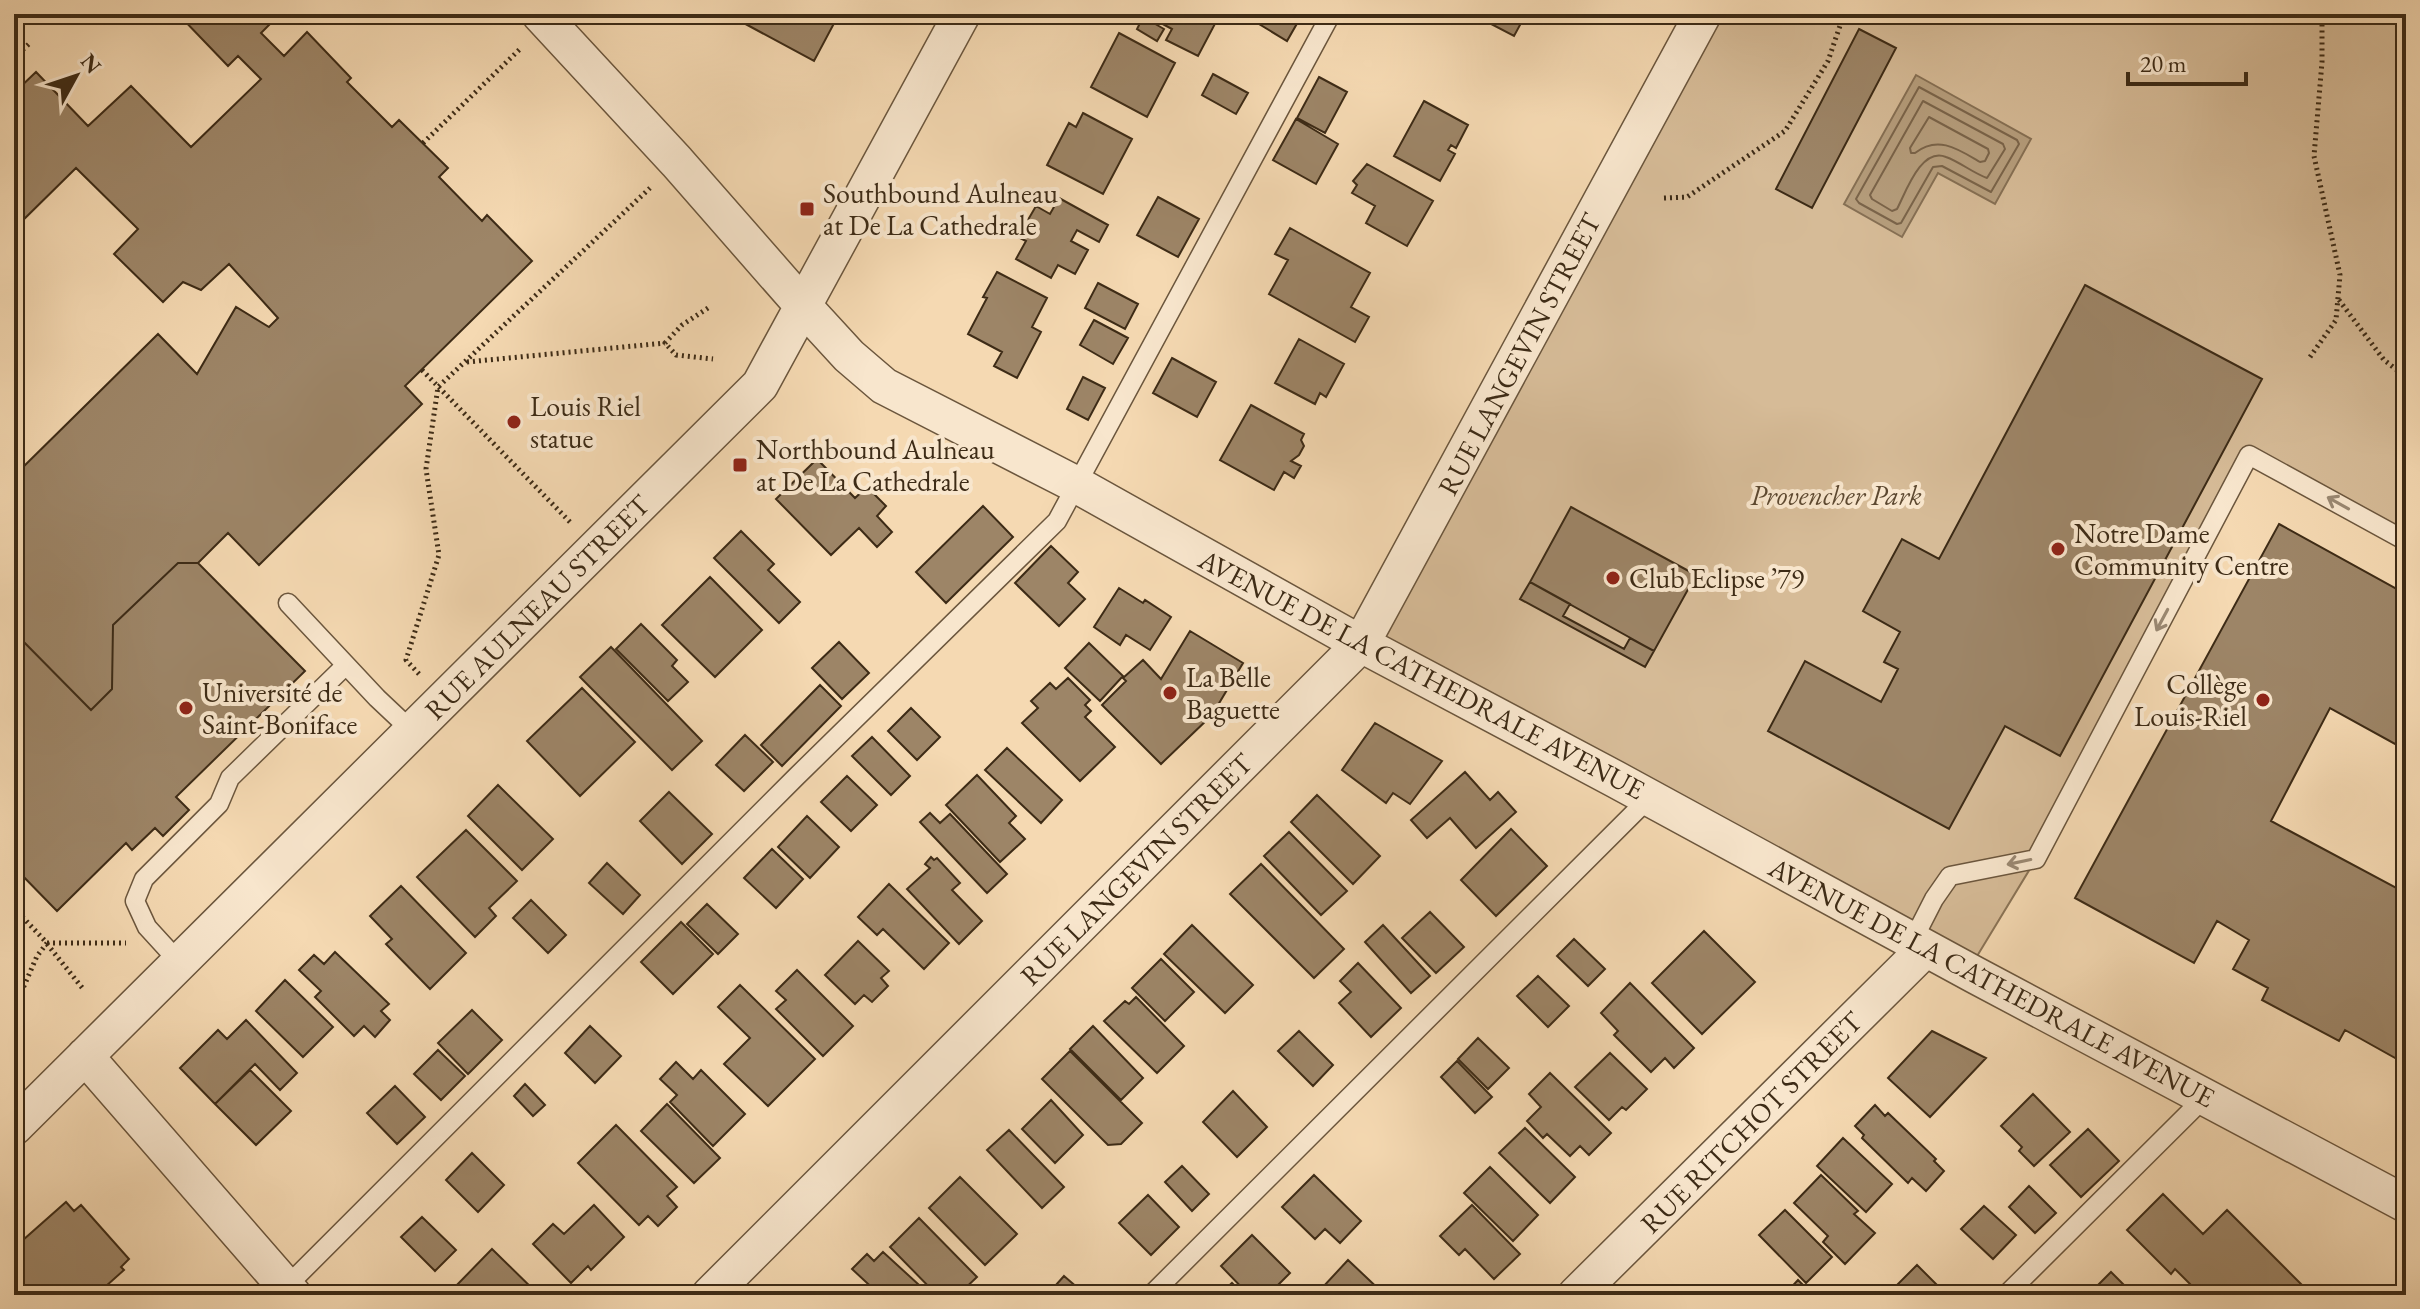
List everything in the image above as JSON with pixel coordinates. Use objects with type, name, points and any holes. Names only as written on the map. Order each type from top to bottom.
[{"type":"street","name":"RUE LANGEVIN STREET","points":[[710,1295],[1361,644],[1703,14]]},
{"type":"street","name":"AVENUE DE LA CATHEDRALE AVENUE","points":[[543,18],[677,162],[849,356],[884,386],[1077,485],[1361,644],[2406,1204]]},
{"type":"street","name":"RUE AULNEAU STREET","points":[[14,1127],[760,385],[804,307],[954,18]]},
{"type":"street","name":"RUE RITCHOT STREET","points":[[1576,1295],[1919,945]]},
{"type":"street","points":[[85,1056],[290,1291]]},
{"type":"lane","points":[[290,1291],[796,777],[1057,521],[1331,14]]},
{"type":"lane","points":[[1919,945],[1934,899],[1950,876],[2036,859],[2249,455],[2406,541]]},
{"type":"lane","points":[[288,603],[412,731]]},
{"type":"lane","points":[[179,962],[147,927],[135,901],[144,879],[219,804],[230,778],[346,665]]},
{"type":"lane","points":[[1151,1295],[1650,797]]},
{"type":"lane","points":[[2006,1295],[2205,1097]]},
{"type":"path","points":[[1664,198],[1687,197],[1785,131],[1828,61],[1844,14]]},
{"type":"path","points":[[2310,357],[2336,320],[2340,275],[2314,156],[2322,62],[2322,14]]},
{"type":"path","points":[[423,143],[543,18]]},
{"type":"path","points":[[14,58],[31,42]]},
{"type":"path","points":[[444,699],[406,660],[439,555],[426,469],[438,387],[677,162]]},
{"type":"path","points":[[2338,299],[2384,360],[2406,377]]},
{"type":"path","points":[[465,362],[665,343],[682,325],[708,308]]},
{"type":"path","points":[[665,343],[676,355],[713,359]]},
{"type":"path","points":[[422,370],[595,548]]},
{"type":"path","points":[[14,908],[84,990]]},
{"type":"path","points":[[47,943],[131,943]]},
{"type":"path","points":[[14,1009],[37,956],[47,943]]},
{"type":"green space","name":"Provencher Park","points":[[1703,14],[2406,14],[2406,541],[2249,455],[2036,859],[1968,971],[1361,644]]},
{"type":"water","points":[[1916,75],[2031,139],[1995,204],[1938,173],[1902,237],[1844,204]]},
{"type":"building","points":[[178,14],[280,14],[261,33],[284,56],[307,32],[351,78],[347,82],[392,127],[399,120],[448,168],[439,177],[482,221],[487,215],[532,261],[405,386],[422,404],[259,565],[228,533],[198,563],[178,563],[113,625],[112,689],[91,710],[14,632],[14,476],[158,334],[197,374],[236,307],[269,327],[278,318],[229,264],[201,290],[183,282],[163,302],[114,254],[138,229],[76,168],[14,229],[14,93],[36,72],[88,126],[131,86],[191,147],[261,79],[238,56],[228,66]]},
{"type":"building","points":[[727,14],[839,14],[814,61]]},
{"type":"building","points":[[1144,14],[1205,14],[1217,20],[1198,56],[1166,40],[1172,29]]},
{"type":"building","points":[[1289,14],[1299,20],[1287,41],[1244,15]]},
{"type":"building","points":[[1472,14],[1526,14],[1514,36]]},
{"type":"building","points":[[1143,17],[1164,29],[1157,41],[1137,29]]},
{"type":"building","points":[[1859,29],[1896,48],[1812,208],[1776,189]]},
{"type":"building","points":[[1119,33],[1175,63],[1147,117],[1091,87]]},
{"type":"building","points":[[1213,74],[1248,93],[1236,114],[1202,95]]},
{"type":"building","points":[[1319,77],[1347,92],[1325,133],[1297,118]]},
{"type":"building","points":[[1424,101],[1468,125],[1456,148],[1451,145],[1448,150],[1455,154],[1440,181],[1394,156]]},
{"type":"building","points":[[1083,113],[1132,139],[1103,194],[1047,165],[1069,123],[1076,127]]},
{"type":"building","points":[[1296,119],[1338,144],[1316,184],[1273,160]]},
{"type":"building","points":[[1367,164],[1433,201],[1407,246],[1366,223],[1375,206],[1352,193],[1357,185],[1353,181]]},
{"type":"building","points":[[1158,197],[1199,219],[1178,257],[1137,235]]},
{"type":"building","points":[[1059,198],[1108,225],[1099,242],[1077,230],[1071,241],[1088,250],[1075,274],[1058,265],[1051,278],[1016,259],[1026,241],[1018,237],[1036,206],[1050,214]]},
{"type":"building","points":[[1290,228],[1370,273],[1351,307],[1369,317],[1355,342],[1269,294],[1288,260],[1275,254]]},
{"type":"building","points":[[997,272],[1047,298],[1032,327],[1041,332],[1017,378],[994,366],[1002,352],[968,334]]},
{"type":"building","points":[[1098,283],[1138,304],[1125,329],[1085,308]]},
{"type":"building","name":"Notre Dame Community Centre","points":[[2085,285],[2262,379],[2060,756],[2005,726],[1949,829],[1768,731],[1805,661],[1881,702],[1898,669],[1884,662],[1900,632],[1863,611],[1902,539],[1939,559]]},
{"type":"building","points":[[1094,320],[1128,338],[1113,364],[1080,345]]},
{"type":"building","points":[[1299,339],[1344,364],[1326,397],[1320,393],[1315,404],[1275,383]]},
{"type":"building","points":[[1172,358],[1216,382],[1197,417],[1153,393]]},
{"type":"building","points":[[1083,377],[1105,388],[1088,420],[1067,409]]},
{"type":"building","points":[[1251,405],[1304,434],[1301,440],[1304,446],[1291,461],[1301,466],[1294,478],[1284,472],[1274,490],[1220,460]]},
{"type":"building","points":[[817,459],[855,498],[867,487],[886,506],[877,516],[892,532],[877,547],[859,528],[831,555],[776,499]]},
{"type":"building","points":[[983,506],[1013,537],[946,603],[916,572]]},
{"type":"building","name":"Club Eclipse ’79","points":[[1571,507],[1696,575],[1654,651],[1530,582]]},
{"type":"building","points":[[2279,524],[2406,594],[2406,750],[2330,708],[2271,821],[2406,893],[2406,1064],[2345,1030],[2339,1041],[2262,1000],[2268,988],[2233,969],[2249,940],[2217,921],[2194,963],[2075,898]]},
{"type":"building","points":[[741,531],[774,564],[768,570],[800,602],[779,623],[714,558]]},
{"type":"building","points":[[1051,546],[1078,572],[1068,583],[1085,599],[1059,626],[1015,583]]},
{"type":"building","points":[[178,563],[198,563],[305,671],[176,797],[189,810],[163,836],[155,828],[132,850],[126,843],[57,911],[14,867],[14,632],[91,710],[112,689],[113,625]]},
{"type":"building","points":[[710,577],[762,630],[715,677],[662,625]]},
{"type":"building","points":[[1530,582],[1570,604],[1563,616],[1624,649],[1630,638],[1654,651],[1645,667],[1520,599]]},
{"type":"building","points":[[1119,588],[1171,617],[1150,650],[1126,635],[1120,645],[1094,627]]},
{"type":"building","points":[[641,624],[677,660],[672,666],[688,682],[668,701],[616,649]]},
{"type":"building","name":"La Belle Baguette","points":[[1190,631],[1243,663],[1212,715],[1161,764],[1102,705],[1126,681],[1123,678],[1143,660],[1161,679]]},
{"type":"building","points":[[839,642],[869,673],[842,699],[812,668]]},
{"type":"building","points":[[1089,643],[1123,676],[1100,701],[1065,668]]},
{"type":"building","points":[[611,647],[702,741],[672,770],[580,677]]},
{"type":"building","points":[[1068,678],[1090,700],[1085,705],[1091,711],[1085,717],[1115,747],[1080,781],[1022,723],[1038,708],[1031,701],[1050,683],[1056,689]]},
{"type":"building","points":[[820,685],[841,706],[782,766],[761,745]]},
{"type":"building","points":[[582,688],[635,742],[580,796],[527,741]]},
{"type":"building","points":[[911,708],[940,737],[917,760],[888,731]]},
{"type":"building","points":[[1375,723],[1442,761],[1410,804],[1393,793],[1386,803],[1342,770]]},
{"type":"building","points":[[745,735],[773,762],[744,791],[716,765]]},
{"type":"building","points":[[872,737],[910,776],[891,795],[852,756]]},
{"type":"building","points":[[1007,748],[1062,800],[1041,823],[985,770]]},
{"type":"building","points":[[1465,772],[1490,800],[1498,792],[1516,812],[1476,848],[1450,818],[1427,838],[1411,820]]},
{"type":"building","points":[[977,775],[1016,816],[1009,823],[1025,839],[1000,862],[946,805]]},
{"type":"building","points":[[847,776],[877,805],[851,831],[821,802]]},
{"type":"building","points":[[498,785],[553,839],[522,870],[468,816]]},
{"type":"building","points":[[669,792],[712,834],[682,864],[640,821]]},
{"type":"building","points":[[1317,795],[1380,856],[1353,884],[1291,822]]},
{"type":"building","points":[[930,813],[940,823],[950,814],[1007,874],[987,893],[920,822]]},
{"type":"building","points":[[807,816],[839,847],[810,878],[778,847]]},
{"type":"building","points":[[1511,829],[1547,866],[1496,916],[1461,880]]},
{"type":"building","points":[[466,830],[517,881],[489,908],[496,916],[475,937],[417,877]]},
{"type":"building","points":[[1289,832],[1347,891],[1321,915],[1264,856]]},
{"type":"building","points":[[772,849],[803,879],[776,908],[744,878]]},
{"type":"building","points":[[931,857],[934,860],[937,858],[960,883],[952,890],[982,921],[959,944],[907,889],[930,868],[925,864]]},
{"type":"building","points":[[607,863],[640,895],[623,914],[589,883]]},
{"type":"building","points":[[1261,864],[1344,949],[1314,978],[1230,894]]},
{"type":"building","points":[[889,884],[949,943],[924,969],[883,929],[877,935],[858,917]]},
{"type":"building","points":[[401,886],[466,953],[430,989],[386,944],[392,939],[370,916]]},
{"type":"building","points":[[531,900],[566,935],[548,953],[513,918]]},
{"type":"building","points":[[707,904],[738,934],[718,954],[687,924]]},
{"type":"building","points":[[1430,912],[1464,947],[1436,973],[1402,938]]},
{"type":"building","points":[[681,922],[713,954],[673,994],[641,962]]},
{"type":"building","points":[[1192,925],[1253,985],[1225,1013],[1164,954]]},
{"type":"building","points":[[1383,925],[1430,976],[1411,993],[1365,942]]},
{"type":"building","points":[[1704,931],[1755,982],[1702,1034],[1652,983]]},
{"type":"building","points":[[1574,939],[1605,969],[1588,986],[1557,956]]},
{"type":"building","points":[[858,941],[889,971],[881,978],[888,986],[872,1002],[864,995],[855,1004],[825,975]]},
{"type":"building","points":[[335,952],[389,1004],[381,1011],[390,1020],[375,1037],[364,1026],[354,1036],[315,997],[321,991],[299,970],[314,955],[324,964]]},
{"type":"building","points":[[1161,959],[1194,992],[1165,1021],[1132,988]]},
{"type":"building","points":[[1358,963],[1401,1008],[1371,1037],[1339,1003],[1351,992],[1340,981]]},
{"type":"building","points":[[797,970],[853,1026],[823,1056],[776,1009],[786,1000],[776,991]]},
{"type":"building","points":[[1538,976],[1569,1006],[1548,1027],[1517,996]]},
{"type":"building","points":[[285,980],[333,1027],[303,1057],[256,1011]]},
{"type":"building","points":[[1630,983],[1694,1048],[1674,1068],[1665,1058],[1651,1072],[1614,1035],[1618,1031],[1601,1013]]},
{"type":"building","points":[[740,985],[815,1059],[768,1106],[724,1064],[750,1038],[718,1007]]},
{"type":"building","points":[[1136,997],[1184,1046],[1157,1073],[1104,1021],[1125,1001],[1129,1004]]},
{"type":"building","points":[[472,1010],[502,1040],[468,1074],[438,1043]]},
{"type":"building","points":[[246,1020],[297,1073],[280,1090],[255,1064],[215,1104],[180,1068],[218,1030],[227,1039]]},
{"type":"building","points":[[590,1026],[621,1056],[595,1083],[565,1053]]},
{"type":"building","points":[[1093,1026],[1143,1078],[1121,1100],[1070,1049]]},
{"type":"building","points":[[1299,1031],[1333,1065],[1313,1086],[1278,1051]]},
{"type":"building","points":[[1932,1031],[1986,1058],[1930,1117],[1888,1078]]},
{"type":"building","points":[[1478,1038],[1509,1068],[1488,1089],[1458,1059]]},
{"type":"building","points":[[438,1050],[465,1076],[441,1100],[414,1074]]},
{"type":"building","points":[[1070,1051],[1142,1123],[1121,1144],[1108,1145],[1042,1079]]},
{"type":"building","points":[[1610,1053],[1647,1089],[1626,1110],[1622,1107],[1609,1120],[1575,1087]]},
{"type":"building","points":[[1457,1061],[1492,1097],[1475,1113],[1441,1077]]},
{"type":"building","points":[[676,1062],[693,1079],[701,1070],[745,1114],[713,1146],[670,1102],[677,1095],[660,1079]]},
{"type":"building","points":[[250,1070],[291,1111],[256,1145],[215,1104]]},
{"type":"building","points":[[1550,1073],[1611,1133],[1589,1155],[1580,1146],[1570,1156],[1547,1134],[1543,1138],[1527,1121],[1541,1107],[1529,1094]]},
{"type":"building","points":[[525,1084],[545,1105],[533,1116],[514,1096]]},
{"type":"building","points":[[395,1086],[425,1117],[397,1144],[367,1113]]},
{"type":"building","points":[[1233,1091],[1267,1127],[1237,1157],[1203,1122]]},
{"type":"building","points":[[2033,1094],[2070,1132],[2034,1166],[2019,1151],[2022,1147],[2001,1126]]},
{"type":"building","points":[[1051,1100],[1083,1135],[1055,1163],[1022,1129]]},
{"type":"building","points":[[667,1104],[720,1158],[694,1183],[641,1131]]},
{"type":"building","points":[[1875,1105],[1885,1116],[1888,1113],[1936,1159],[1934,1161],[1944,1171],[1926,1191],[1912,1178],[1908,1183],[1862,1138],[1864,1135],[1855,1126]]},
{"type":"building","points":[[616,1125],[677,1187],[667,1196],[677,1207],[658,1226],[648,1216],[639,1225],[578,1163]]},
{"type":"building","points":[[1525,1128],[1575,1177],[1550,1203],[1499,1153]]},
{"type":"building","points":[[2088,1129],[2119,1161],[2081,1197],[2050,1165]]},
{"type":"building","points":[[1009,1130],[1064,1187],[1042,1208],[987,1150]]},
{"type":"building","points":[[1843,1138],[1892,1184],[1866,1212],[1817,1166]]},
{"type":"building","points":[[472,1153],[504,1185],[478,1212],[446,1180]]},
{"type":"building","points":[[1182,1166],[1209,1194],[1192,1211],[1165,1182]]},
{"type":"building","points":[[1490,1167],[1538,1215],[1513,1241],[1464,1193]]},
{"type":"building","points":[[1314,1175],[1361,1221],[1340,1243],[1325,1229],[1315,1239],[1282,1207]]},
{"type":"building","points":[[1821,1175],[1858,1211],[1854,1214],[1875,1233],[1845,1264],[1823,1242],[1828,1236],[1794,1203]]},
{"type":"building","points":[[960,1177],[1017,1234],[985,1265],[929,1208]]},
{"type":"building","points":[[2029,1186],[2056,1213],[2035,1233],[2009,1207]]},
{"type":"building","points":[[2163,1194],[2203,1234],[2227,1210],[2312,1295],[2201,1295],[2175,1269],[2171,1274],[2127,1230]]},
{"type":"building","points":[[1148,1195],[1179,1227],[1151,1255],[1119,1223]]},
{"type":"building","points":[[66,1202],[74,1211],[81,1205],[129,1259],[121,1267],[124,1270],[96,1295],[14,1295],[14,1275],[19,1270],[14,1265],[14,1248]]},
{"type":"building","points":[[594,1205],[624,1237],[591,1270],[588,1266],[571,1283],[533,1244],[553,1224],[564,1234]]},
{"type":"building","points":[[1472,1205],[1520,1254],[1494,1279],[1465,1249],[1459,1255],[1440,1236]]},
{"type":"building","points":[[1984,1206],[2016,1235],[1993,1259],[1961,1229]]},
{"type":"building","points":[[1785,1210],[1832,1257],[1806,1283],[1759,1235]]},
{"type":"building","points":[[422,1217],[456,1250],[435,1271],[401,1237]]},
{"type":"building","points":[[919,1218],[977,1277],[958,1295],[937,1295],[890,1247]]},
{"type":"building","points":[[1252,1235],[1290,1273],[1268,1295],[1249,1295],[1221,1266]]},
{"type":"building","points":[[492,1249],[539,1295],[458,1295],[452,1290]]},
{"type":"building","points":[[883,1252],[930,1295],[880,1295],[852,1269],[867,1254],[874,1261]]},
{"type":"building","points":[[1348,1260],[1385,1295],[1329,1295],[1322,1288]]},
{"type":"building","points":[[1917,1265],[1946,1295],[1903,1295],[1895,1287]]},
{"type":"building","points":[[2111,1272],[2134,1295],[2088,1295]]},
{"type":"building","points":[[1064,1276],[1086,1295],[1047,1295]]},
{"type":"building","points":[[1798,1280],[1813,1295],[1784,1295]]},
{"type":"building","points":[[1232,1283],[1244,1295],[1219,1295]]},
{"type":"place","name":"Southbound Aulneau at De La Cathedrale","points":[[807,209]]},
{"type":"place","name":"Louis Riel statue","points":[[514,422]]},
{"type":"place","name":"Northbound Aulneau at De La Cathedrale","points":[[740,465]]},
{"type":"place","name":"Notre Dame Community Centre","points":[[2058,549]]},
{"type":"place","name":"Club Eclipse ’79","points":[[1613,578]]},
{"type":"place","name":"La Belle Baguette","points":[[1170,693]]},
{"type":"place","name":"Collège Louis-Riel","points":[[2263,700]]},
{"type":"place","name":"Université de Saint-Boniface","points":[[186,708]]}]
